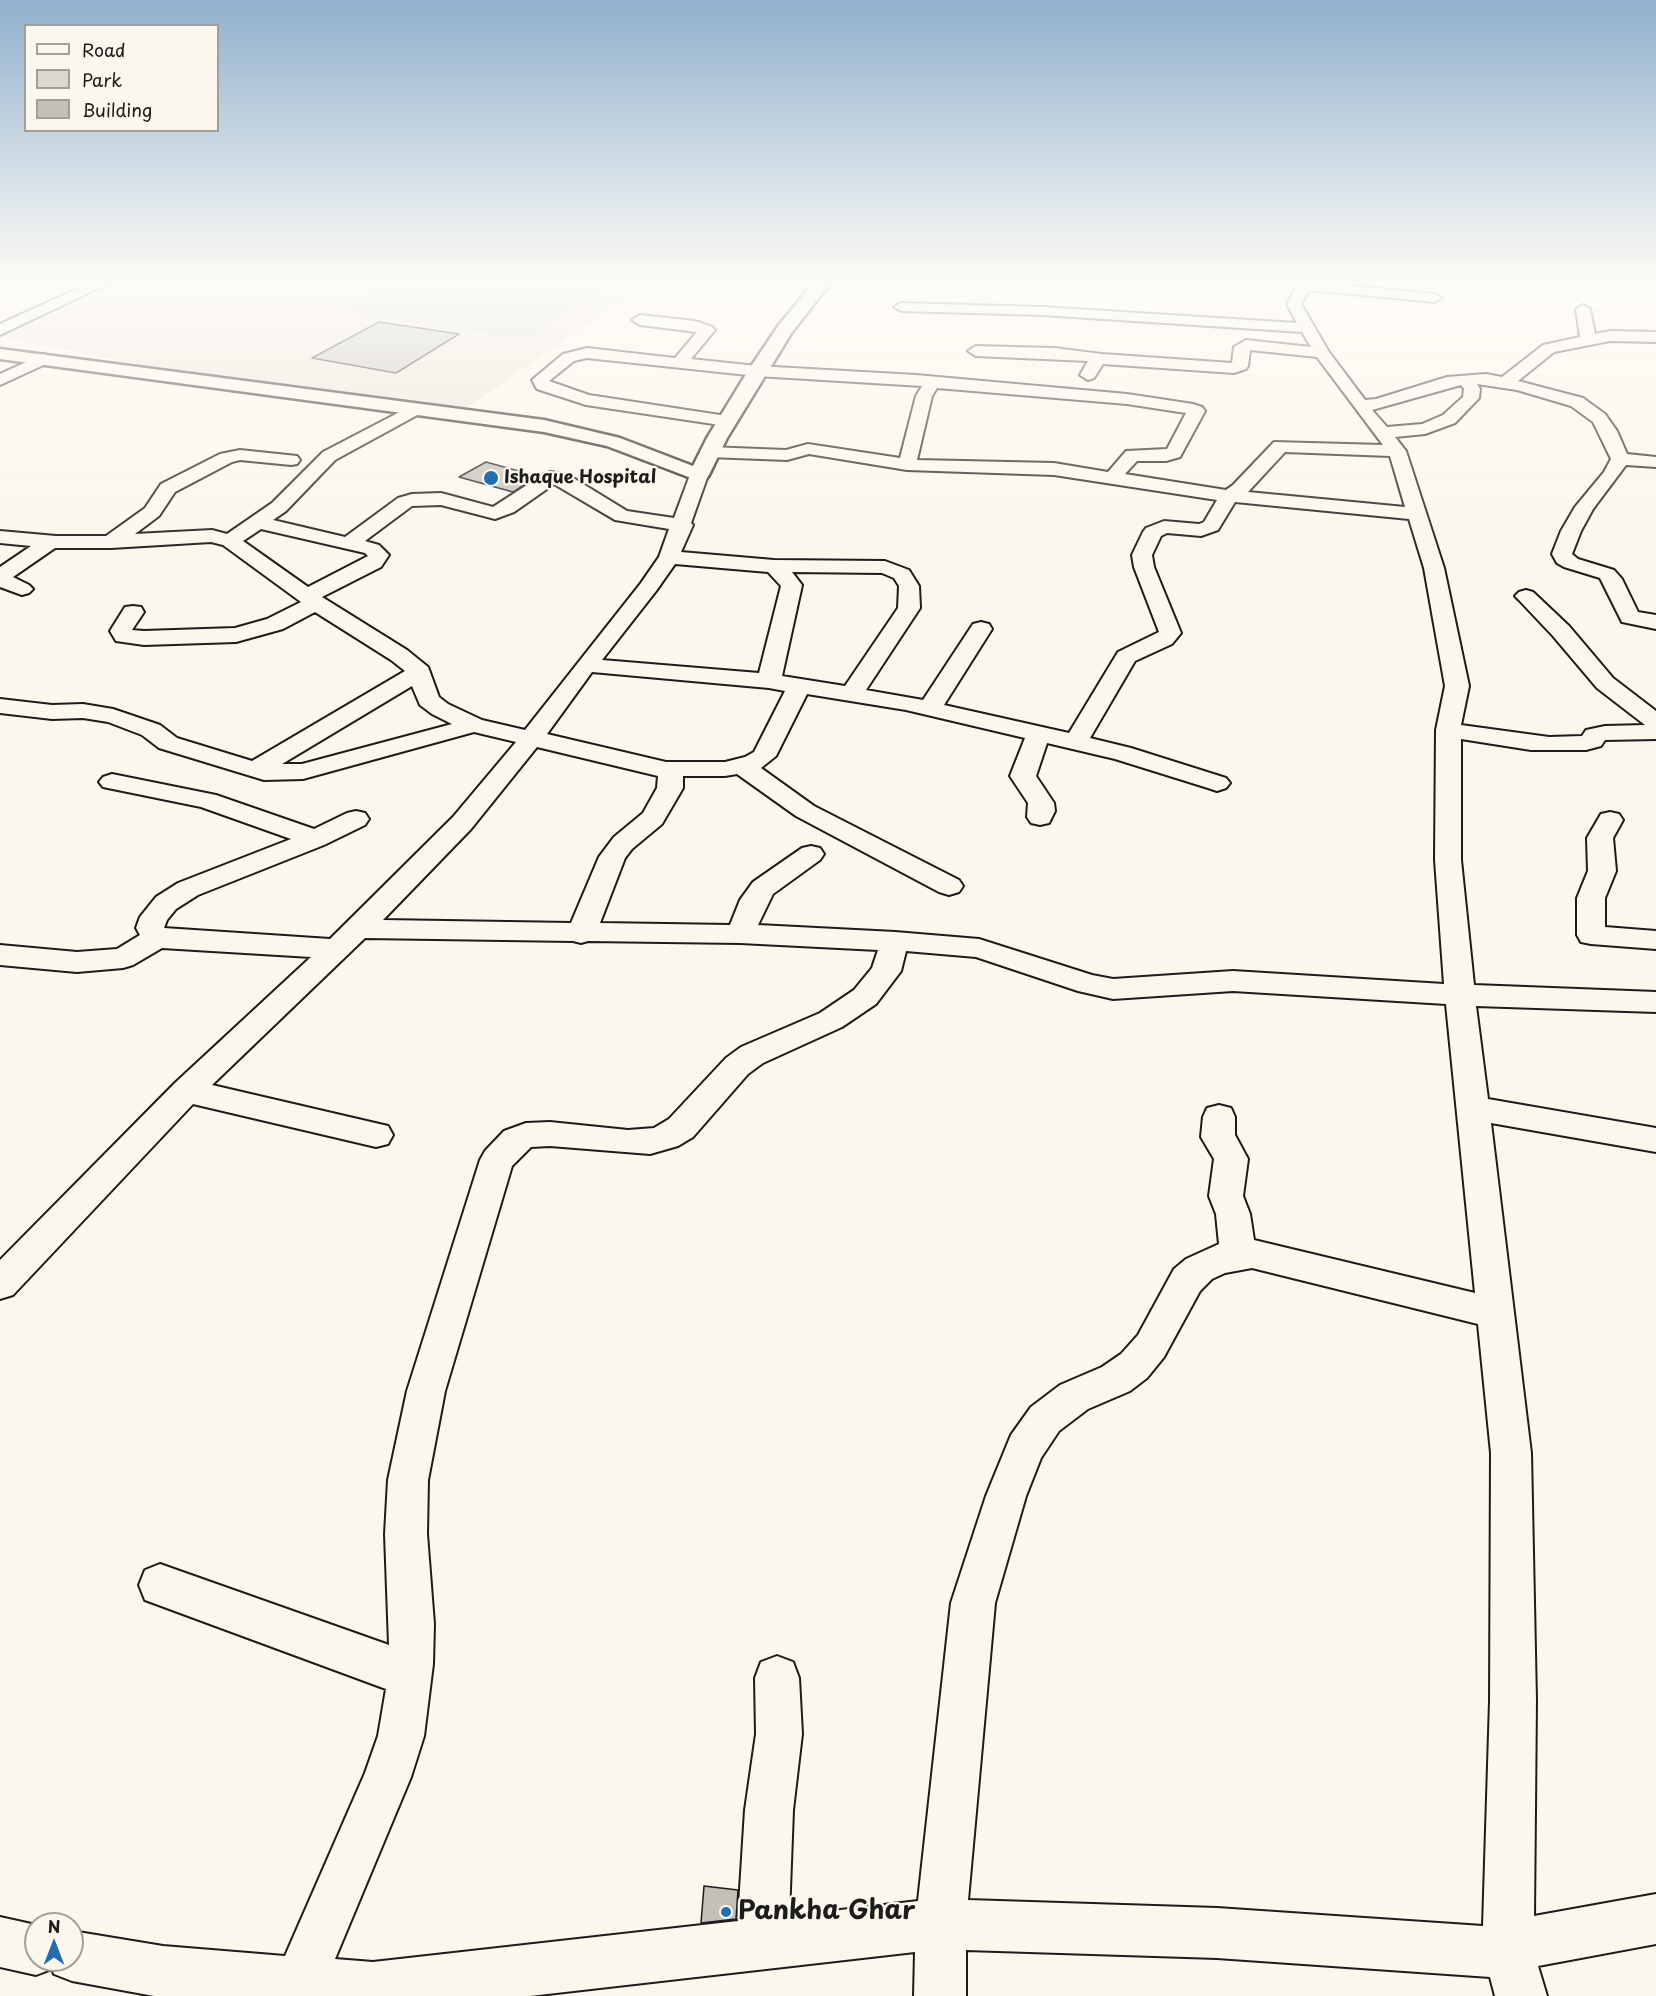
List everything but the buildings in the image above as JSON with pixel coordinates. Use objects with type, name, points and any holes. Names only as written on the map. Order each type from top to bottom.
[{"type":"highway","points":[[156,374],[581,433],[641,452],[704,463],[755,374]]},
{"type":"street","points":[[547,374],[540,382],[586,400],[728,421]]},
{"type":"street","points":[[826,374],[923,380],[1127,399],[1196,411],[1174,453],[1166,456],[1132,455],[1113,477]]},
{"type":"street","points":[[1076,395],[1089,374]]},
{"type":"street","points":[[1338,374],[1360,406],[1390,442],[1418,514],[1434,568],[1456,686],[1448,730],[1448,860],[1460,995],[1511,1453],[1514,1701],[1513,1965]]},
{"type":"street","points":[[1505,383],[1516,374]]},
{"type":"street","points":[[1360,406],[1378,404],[1447,382],[1466,379],[1505,383],[1577,402],[1599,418],[1608,431],[1620,459]]},
{"type":"street","points":[[1076,742],[1126,657],[1164,639],[1170,633],[1144,567],[1142,555],[1153,532],[1164,527],[1201,530],[1211,526],[1229,496],[1240,489],[1280,446],[1390,442],[1449,419],[1470,398],[1472,389],[1466,379]]},
{"type":"street","points":[[907,465],[924,396],[931,385],[938,383]]},
{"type":"street","points":[[230,541],[300,488],[329,456],[415,409]]},
{"type":"street","points":[[0,1284],[186,1091],[334,949],[358,929],[462,823],[649,587],[669,557],[683,525],[704,463],[787,455],[808,449],[907,465],[1019,467],[1113,477],[1229,496],[1418,514]]},
{"type":"street","points":[[111,542],[152,512],[168,488],[226,458],[240,455],[291,460]]},
{"type":"street","points":[[1620,459],[1656,462]]},
{"type":"street","points":[[1620,459],[1612,474],[1585,507],[1567,539],[1562,554],[1564,559],[1571,563],[1607,574],[1612,579],[1630,616],[1656,622]]},
{"type":"street","points":[[348,544],[405,502],[441,499],[495,513],[507,508],[551,478],[563,480],[622,516],[683,525]]},
{"type":"street","points":[[134,612],[121,631],[124,636],[144,638],[250,632],[275,624],[374,562],[379,555],[376,551],[258,522]]},
{"type":"street","points":[[0,537],[50,542],[111,542],[212,536],[230,541],[311,600],[399,655],[420,672],[428,700],[440,709],[474,725],[530,740],[583,749],[666,769],[743,767],[764,756],[799,686]]},
{"type":"street","points":[[22,589],[3,582],[2,575],[50,542]]},
{"type":"street","points":[[669,557],[774,566],[885,567],[902,574],[909,586],[909,608],[851,694]]},
{"type":"street","points":[[769,681],[792,585],[774,566]]},
{"type":"street","points":[[1526,596],[1561,631],[1605,683],[1656,722]]},
{"type":"street","points":[[930,709],[981,630]]},
{"type":"street","points":[[586,665],[769,681],[851,694],[930,709],[1122,753],[1217,783]]},
{"type":"street","points":[[254,770],[420,672]]},
{"type":"street","points":[[0,706],[52,711],[83,711],[113,716],[151,730],[168,743],[264,772],[303,771],[474,725]]},
{"type":"street","points":[[1448,730],[1549,744],[1586,743],[1592,741],[1595,735],[1605,733],[1656,732]]},
{"type":"street","points":[[1039,733],[1023,776],[1041,803],[1040,817]]},
{"type":"street","points":[[743,767],[805,811],[949,886]]},
{"type":"street","points":[[580,934],[612,856],[622,843],[653,818],[670,788],[671,776],[666,769]]},
{"type":"street","points":[[112,782],[207,800],[315,839]]},
{"type":"street","points":[[157,938],[150,928],[154,917],[166,903],[176,896],[315,839],[356,819]]},
{"type":"street","points":[[1610,820],[1600,838],[1602,871],[1591,898],[1591,935],[1656,940]]},
{"type":"street","points":[[740,934],[754,900],[763,888],[811,854]]},
{"type":"street","points":[[358,929],[580,934],[740,934],[895,941],[979,948],[1088,984],[1113,989],[1233,981],[1460,995],[1656,1002]]},
{"type":"street","points":[[0,955],[77,962],[123,958],[157,938],[334,949]]},
{"type":"street","points":[[276,1986],[387,1777],[401,1737],[410,1675],[412,1624],[406,1534],[408,1480],[426,1391],[496,1161],[516,1140],[526,1135],[550,1134],[628,1142],[650,1142],[666,1137],[681,1128],[736,1066],[752,1055],[831,1020],[865,997],[886,971],[895,941]]},
{"type":"street","points":[[186,1091],[376,1135]]},
{"type":"street","points":[[1473,1108],[1656,1140]]},
{"type":"street","points":[[1219,1117],[1218,1137],[1228,1150],[1231,1159],[1226,1196],[1233,1214],[1238,1255]]},
{"type":"street","points":[[940,1996],[941,1924],[973,1603],[991,1538],[1025,1448],[1045,1419],[1074,1397],[1116,1379],[1134,1366],[1151,1346],[1187,1280],[1199,1269],[1218,1259],[1252,1254],[1271,1257],[1495,1313]]},
{"type":"street","points":[[160,1585],[410,1675]]},
{"type":"street","points":[[762,1944],[770,1810],[779,1734],[777,1678]]},
{"type":"street","points":[[84,1958],[163,1972],[276,1986],[374,1988],[941,1924],[1217,1933],[1513,1965],[1656,1918]]},
{"type":"street","points":[[0,1942],[24,1947]]},
{"type":"shaded area","points":[[206,374],[515,374],[463,410]]},
{"type":"place","name":"Ishaque Hospital","points":[[491,478]]},
{"type":"place","name":"Pankha Ghar","points":[[726,1912]]}]
